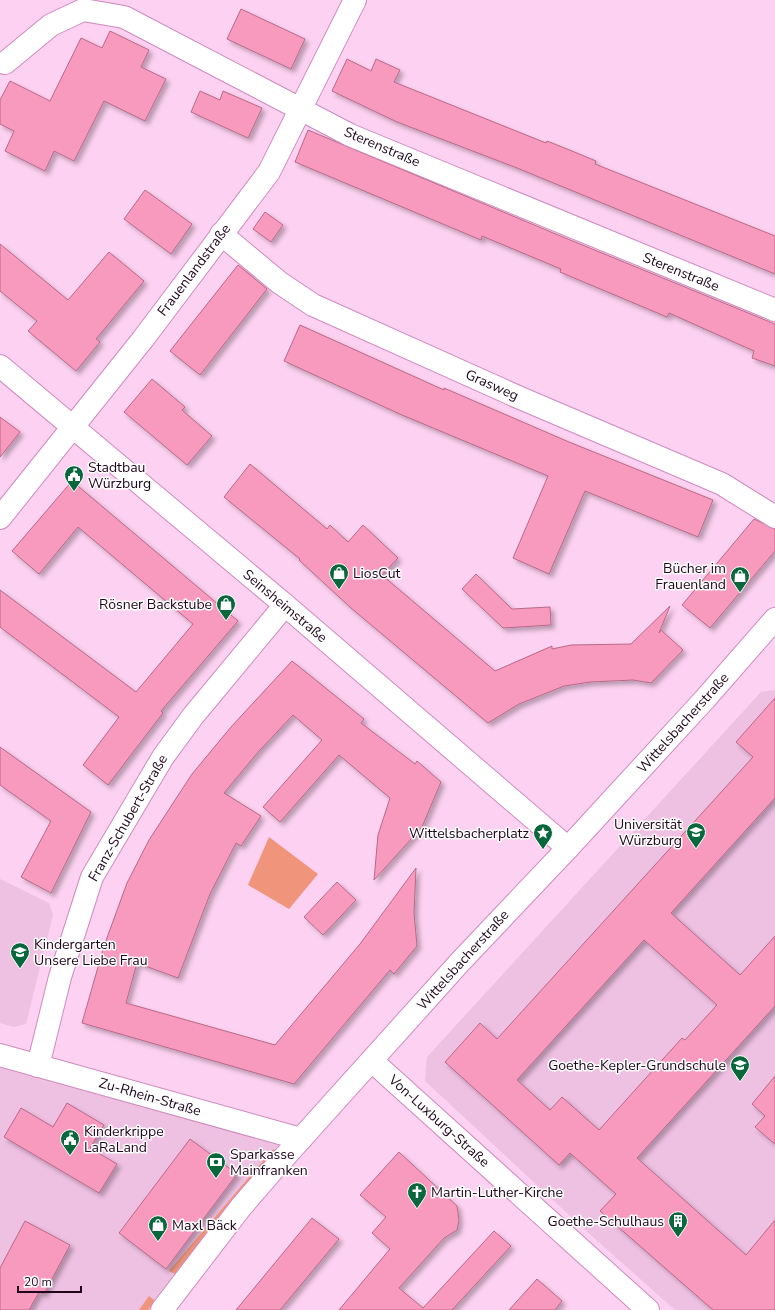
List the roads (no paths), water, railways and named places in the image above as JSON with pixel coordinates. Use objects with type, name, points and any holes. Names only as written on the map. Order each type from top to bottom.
[{"type":"street","name":"Frauenlandstraße","points":[[0,518],[73,427],[269,172],[355,0]]},
{"type":"street","name":"Sterenstraße","points":[[5,63],[51,25],[83,10],[124,17],[350,135],[775,310]]},
{"type":"street","name":"Grasweg","points":[[221,234],[280,283],[313,305],[518,397],[722,484],[775,517]]},
{"type":"street","name":"Seinsheimstraße","points":[[0,366],[285,606],[568,848]]},
{"type":"street","name":"Franz-Schubert-Straße","points":[[38,1066],[60,977],[92,877],[163,757],[193,716],[285,606]]},
{"type":"street","name":"Wittelsbacherstraße","points":[[162,1310],[241,1207],[301,1139],[372,1062],[460,962],[568,848],[775,621]]},
{"type":"street","name":"Zu-Rhein-Straße","points":[[0,1055],[301,1139]]},
{"type":"street","name":"Von-Luxburg-Straße","points":[[372,1062],[648,1310]]},
{"type":"place","name":"Stadtbau Würzburg","points":[[74,492]]},
{"type":"place","name":"LiosCut","points":[[339,590]]},
{"type":"place","name":"Bücher im Frauenland","points":[[740,593]]},
{"type":"place","name":"Rösner Backstube","points":[[226,621]]},
{"type":"place","name":"Universität Würzburg","points":[[696,849]]},
{"type":"place","name":"Wittelsbacherplatz","points":[[543,850]]},
{"type":"place","name":"Kindergarten Unsere Liebe Frau","points":[[20,969]]},
{"type":"place","name":"Goethe-Kepler-Grundschule","points":[[740,1082]]},
{"type":"place","name":"Kinderkrippe LaRaLand","points":[[70,1156]]},
{"type":"place","name":"Sparkasse Mainfranken","points":[[216,1179]]},
{"type":"place","name":"Martin-Luther-Kirche","points":[[417,1209]]},
{"type":"place","name":"Goethe-Schulhaus","points":[[678,1238]]},
{"type":"place","name":"Maxl Bäck","points":[[158,1242]]}]
